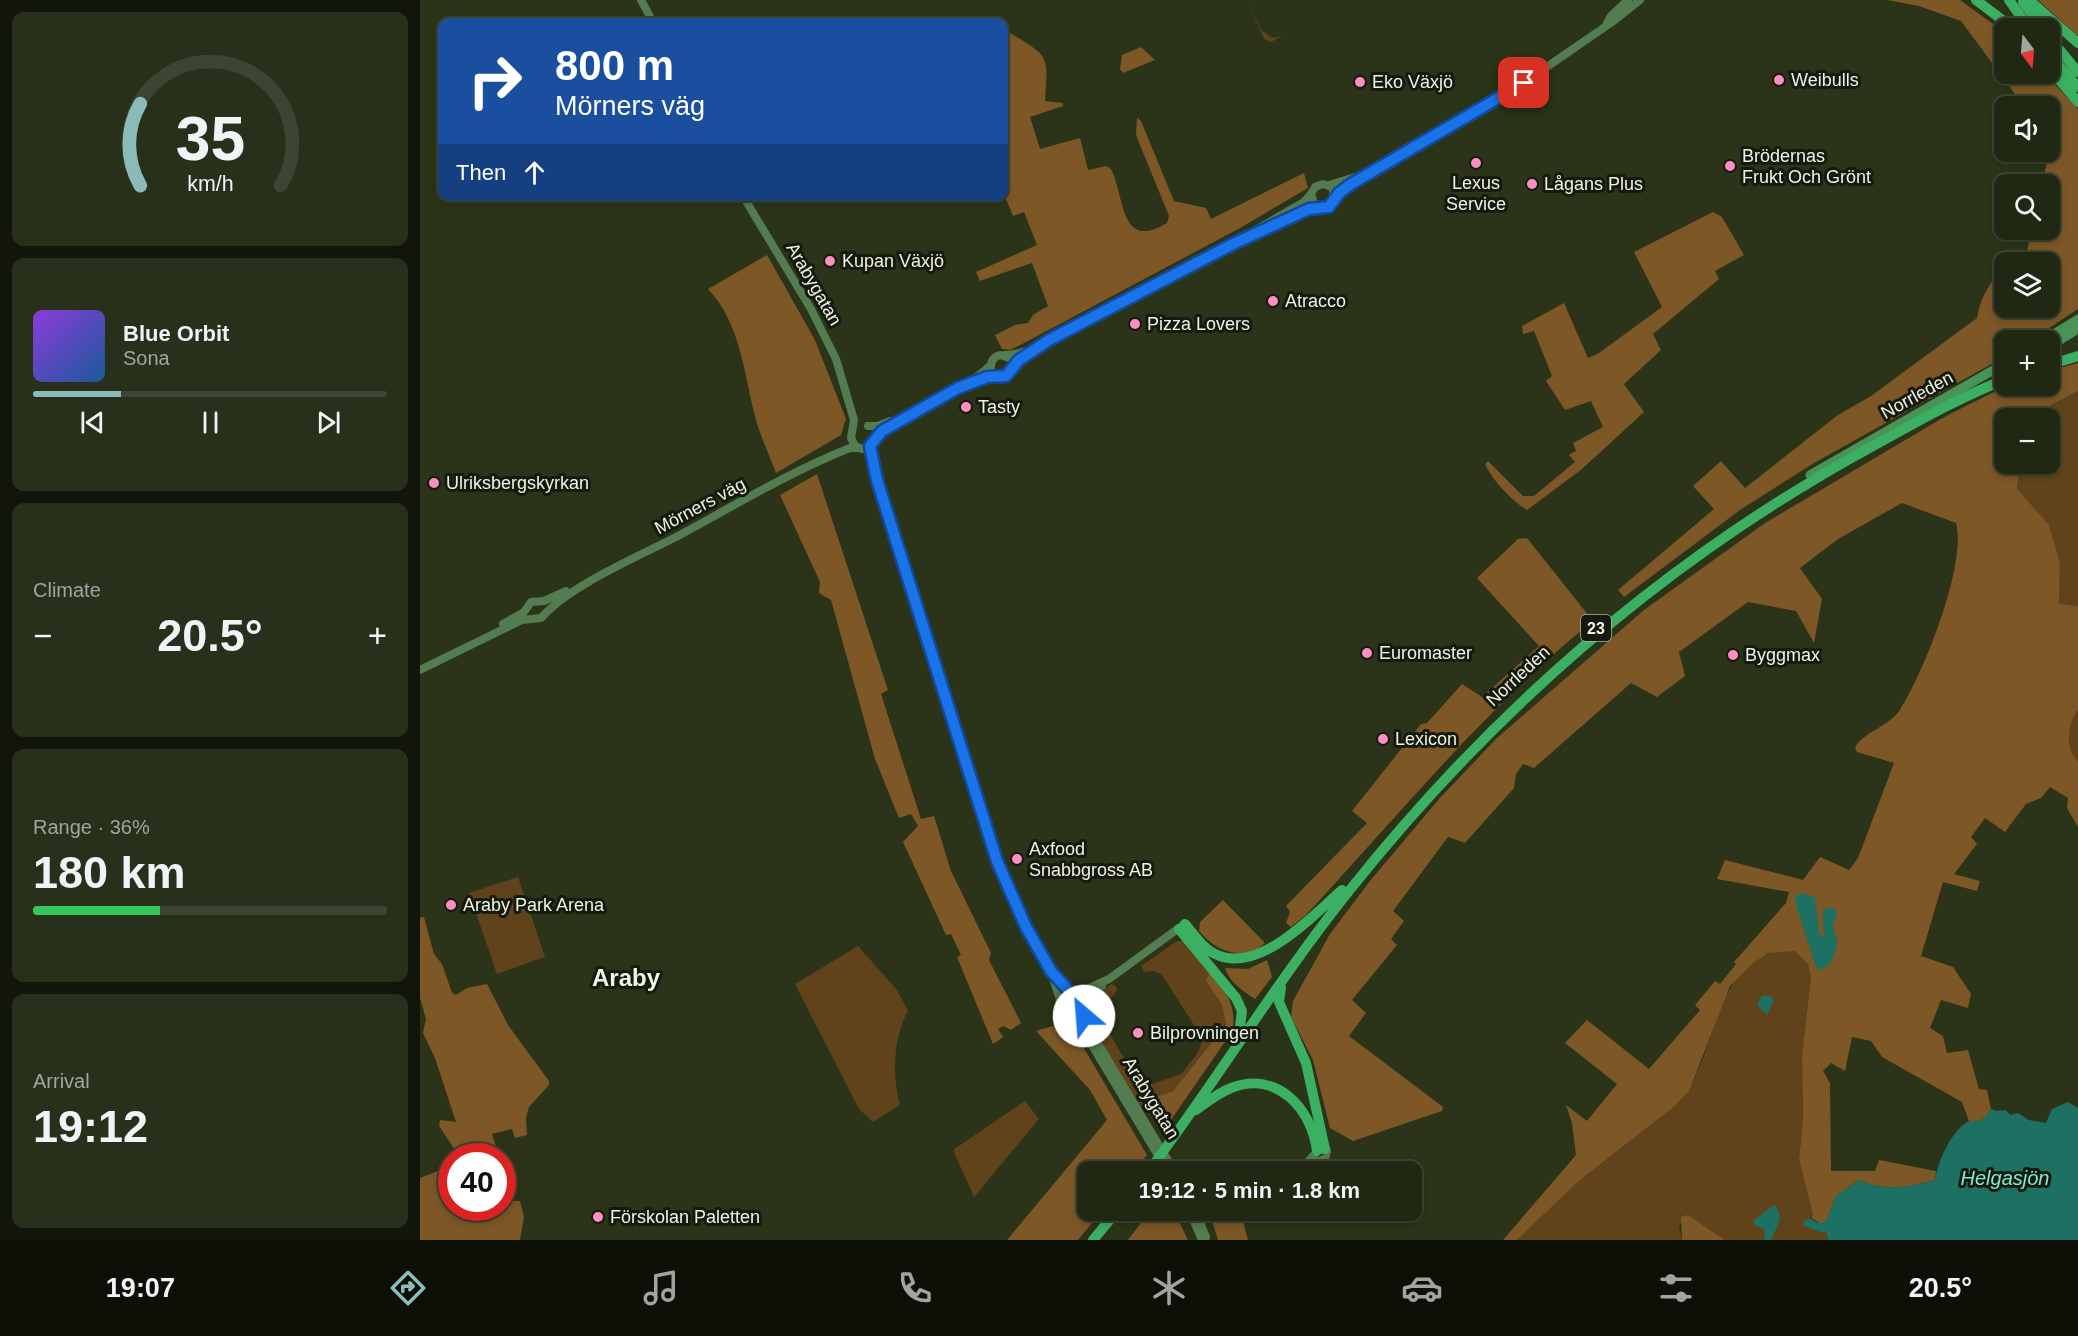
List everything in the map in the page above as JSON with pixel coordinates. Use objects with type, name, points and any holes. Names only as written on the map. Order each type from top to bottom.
[{"type":"highway","points":[[1976,0],[1999,18]]},
{"type":"highway","points":[[1989,0],[2001,18]]},
{"type":"highway","points":[[2009,0],[2022,18]]},
{"type":"highway","points":[[2022,0],[2035,18]]},
{"type":"highway","points":[[2029,0],[2078,43]]},
{"type":"highway","points":[[2060,50],[2078,72]]},
{"type":"highway","points":[[2060,70],[2078,87]]},
{"type":"highway","points":[[2060,76],[2078,102]]},
{"type":"highway","points":[[2060,362],[2078,356]]},
{"type":"highway","points":[[1967,395],[1994,384]]},
{"type":"highway","name":"Norrleden","points":[[1168,1139],[1186,1118],[1346,894],[1405,822],[1476,746],[1575,653],[1663,582],[1773,505],[1846,460],[1967,395]]},
{"type":"highway","name":"Norrleden","points":[[1168,1139],[1239,1034],[1342,890],[1386,836],[1464,750],[1571,649],[1690,555],[1810,475]]},
{"type":"highway","points":[[1182,926],[1211,951],[1228,958],[1244,958],[1277,943],[1342,890]]},
{"type":"highway","points":[[1182,926],[1236,998],[1242,1011],[1239,1034]]},
{"type":"highway","points":[[1283,980],[1279,1002],[1303,1053],[1320,1153]]},
{"type":"highway","points":[[1186,1118],[1230,1088],[1255,1083],[1269,1086],[1290,1097],[1304,1112],[1314,1132],[1320,1153]]},
{"type":"highway","name":"23","points":[[1152,1161],[1168,1139]]},
{"type":"highway","points":[[1087,1240],[1102,1221]]},
{"type":"highway","points":[[1093,1240],[1109,1221]]},
{"type":"main road","points":[[641,0],[651,18]]},
{"type":"main road","points":[[649,0],[652,18]]},
{"type":"main road","points":[[1605,25],[1628,0]]},
{"type":"main road","points":[[958,388],[990,365],[995,357],[1017,354],[1049,340],[1233,244],[1299,213],[1318,207],[1329,207],[1335,198],[1351,184],[1512,91],[1640,0]]},
{"type":"main road","points":[[1233,244],[1304,202],[1318,185],[1342,183],[1396,158]]},
{"type":"main road","points":[[1329,185],[1334,191],[1335,198]]},
{"type":"main road","points":[[1311,195],[1312,202],[1318,207]]},
{"type":"main road","name":"Arabygatan","points":[[746,201],[811,309],[836,359],[854,420],[852,434]]},
{"type":"main road","points":[[2060,330],[2078,319]]},
{"type":"main road","points":[[2060,340],[2078,329]]},
{"type":"main road","points":[[863,448],[875,437],[958,388],[987,377],[1008,375],[1012,367],[1049,340]]},
{"type":"main road","points":[[1005,356],[1011,361],[1012,367]]},
{"type":"main road","points":[[990,365],[992,371],[998,376]]},
{"type":"main road","name":"Norrleden","points":[[1810,475],[1994,370]]},
{"type":"main road","name":"Norrleden","points":[[1967,395],[1994,380]]},
{"type":"main road","name":"Arabygatan","points":[[847,392],[875,437]]},
{"type":"main road","points":[[867,426],[878,426],[926,405]]},
{"type":"main road","name":"Mörners väg","points":[[800,471],[867,426]]},
{"type":"main road","points":[[852,434],[863,448],[877,480],[990,843],[1017,908],[1051,971],[1061,1011],[1070,1017],[1078,1015],[1083,1006],[1109,980],[1182,926]]},
{"type":"main road","name":"Mörners väg","points":[[540,602],[614,569],[800,471],[850,448],[863,448]]},
{"type":"main road","name":"Mörners väg","points":[[545,612],[614,569]]},
{"type":"main road","points":[[420,670],[532,618],[541,618],[545,612],[540,602],[531,602],[527,608],[459,650]]},
{"type":"main road","points":[[527,608],[532,618]]},
{"type":"main road","points":[[1051,971],[1083,1006]]},
{"type":"main road","points":[[1060,1000],[1065,995],[1074,994],[1109,980]]},
{"type":"main road","name":"Arabygatan","points":[[1083,1006],[1093,1035],[1168,1161]]},
{"type":"main road","name":"Arabygatan","points":[[1070,1017],[1093,1047],[1161,1161]]},
{"type":"main road","points":[[1310,1161],[1320,1153]]},
{"type":"main road","points":[[1194,1221],[1202,1240]]},
{"type":"main road","points":[[1199,1221],[1206,1240]]},
{"type":"shaded area","points":[[1247,0],[1261,30],[1272,38],[1282,36],[1271,42],[1264,39]]},
{"type":"shaded area","points":[[1887,0],[1960,0],[1994,25],[1994,66],[1961,21],[1919,6]]},
{"type":"shaded area","points":[[2038,0],[2078,0],[2078,36],[2060,18]]},
{"type":"shaded area","points":[[1008,34],[1033,47],[1044,59],[1046,66],[1045,101],[1063,103],[1063,106],[1030,117],[1040,149],[1080,138],[1088,170],[1106,166],[1111,169],[1126,217],[1132,226],[1140,231],[1151,230],[1167,223],[1169,216],[1136,135],[1137,118],[1141,121],[1174,201],[1206,208],[1211,219],[1304,173],[1308,188],[1240,228],[1026,342],[1010,350],[1002,349],[995,335],[1015,325],[1028,323],[1033,315],[1048,306],[1032,263],[980,281],[976,272],[1037,245],[1024,212],[1013,216],[1007,201]]},
{"type":"shaded area","points":[[1141,47],[1155,60],[1123,73],[1120,69],[1122,55]]},
{"type":"shaded area","points":[[2008,84],[2054,84],[2078,109],[2078,309],[2046,330],[1994,330],[1994,363],[1814,463],[1740,510],[1624,597],[1618,590],[1714,509],[1693,486],[1721,461],[1745,488],[1838,415],[1871,396],[1977,318],[1986,291],[1994,278],[1994,318],[2060,318],[2060,252],[2027,252],[2030,240],[2060,240],[2060,174],[2044,174],[2047,162],[2060,162],[2060,96],[2017,96]]},
{"type":"shaded area","points":[[1713,212],[1722,217],[1744,255],[1715,271],[1719,279],[1653,334],[1661,350],[1624,384],[1644,412],[1582,469],[1527,510],[1503,490],[1485,464],[1488,461],[1523,496],[1534,496],[1575,462],[1569,455],[1576,451],[1573,443],[1603,427],[1591,401],[1565,410],[1546,381],[1552,376],[1534,331],[1523,334],[1522,326],[1564,303],[1588,358],[1599,353],[1662,307],[1634,252]]},
{"type":"shaded area","points":[[767,255],[815,340],[846,419],[841,435],[776,473],[757,423],[734,332],[719,302],[708,289]]},
{"type":"shaded area","points":[[2078,363],[2078,391],[2051,405],[2050,408],[1994,408],[1994,474],[2019,474],[2017,489],[2049,525],[2060,563],[2059,604],[2078,606],[2078,710],[2070,728],[2069,743],[2078,761],[2078,827],[2067,808],[2068,798],[2050,787],[2041,798],[2026,804],[2005,832],[1985,818],[1971,837],[1977,844],[1954,874],[1980,881],[1977,891],[1943,882],[1921,956],[1953,967],[1971,994],[1968,1008],[1941,1000],[1930,1028],[1943,1036],[1947,1053],[1968,1050],[1979,1089],[1987,1090],[1991,1109],[1982,1119],[1969,1121],[1962,1102],[1882,1057],[1871,1041],[1852,1037],[1845,1071],[1831,1063],[1823,1071],[1830,1083],[1831,1171],[1875,1171],[1879,1160],[1936,1171],[1935,1180],[1916,1185],[1887,1187],[1859,1180],[1836,1196],[1826,1222],[1821,1224],[1811,1218],[1813,1215],[1799,1159],[1803,1120],[1802,1057],[1811,977],[1808,964],[1794,951],[1768,953],[1753,963],[1730,986],[1689,1091],[1676,1105],[1579,1181],[1517,1240],[1503,1240],[1576,1155],[1572,1123],[1566,1105],[1587,1121],[1617,1084],[1565,1043],[1587,1020],[1649,1069],[1700,1010],[1695,1005],[1715,981],[1720,984],[1736,964],[1734,962],[1786,903],[1789,892],[1717,879],[1725,860],[1803,880],[1820,857],[1849,870],[1858,858],[1894,763],[1857,752],[1855,747],[1865,736],[1897,714],[1921,670],[1949,590],[1958,541],[1956,523],[1902,503],[1838,539],[1800,568],[1822,599],[1814,643],[1796,611],[1748,602],[1679,652],[1685,676],[1657,697],[1631,683],[1534,768],[1523,764],[1516,774],[1514,788],[1465,843],[1448,837],[1393,911],[1404,921],[1391,939],[1397,945],[1352,1000],[1366,1013],[1349,1036],[1443,1107],[1442,1111],[1353,1141],[1330,1128],[1313,1060],[1291,1017],[1293,1001],[1330,934],[1370,881],[1439,799],[1497,738],[1644,610],[1765,523],[1946,416],[1994,392],[1994,396],[2060,396],[2060,368]]},
{"type":"shaded area","points":[[2078,391],[2078,606],[2059,605],[2060,563],[2017,489],[2019,474],[2060,474],[2060,408],[2050,408],[2051,405]]},
{"type":"shaded area","points":[[817,474],[888,690],[881,694],[921,819],[934,816],[951,871],[991,953],[989,960],[1021,1023],[1011,1030],[1003,1026],[998,1029],[1003,1037],[993,1044],[957,957],[961,955],[951,934],[946,935],[903,842],[918,826],[911,814],[899,818],[875,759],[831,600],[819,593],[820,582],[780,495]]},
{"type":"shaded area","points":[[1527,538],[1593,621],[1554,654],[1480,725],[1306,915],[1291,927],[1286,923],[1290,912],[1286,906],[1367,823],[1352,811],[1421,724],[1427,723],[1462,684],[1482,697],[1539,646],[1477,578],[1518,539]]},
{"type":"shaded area","points":[[2078,710],[2078,761],[2071,749],[2069,736]]},
{"type":"shaded area","points":[[518,877],[545,957],[497,974],[469,893]]},
{"type":"shaded area","points":[[1223,900],[1265,943],[1248,952],[1230,952],[1213,944],[1199,931],[1200,922]]},
{"type":"shaded area","points":[[424,917],[434,954],[442,964],[452,993],[456,995],[467,988],[487,984],[508,1025],[549,1081],[549,1085],[529,1107],[526,1118],[527,1135],[515,1138],[512,1129],[492,1134],[495,1143],[450,1143],[439,1126],[440,1120],[456,1122],[435,1058],[423,1033],[426,1019],[420,998],[420,918]]},
{"type":"shaded area","points":[[1177,941],[1183,941],[1210,971],[1206,981],[1222,1005],[1226,1023],[1173,1091],[1153,1098],[1142,1108],[1099,1040],[1091,1025],[1086,1005],[1111,984],[1116,986],[1117,990],[1108,1003],[1108,1016],[1104,1017],[1112,1037],[1128,1064],[1152,1084],[1181,1074],[1197,1054],[1202,1042],[1201,1036],[1162,975],[1154,971],[1144,972],[1141,966]]},
{"type":"shaded area","points":[[858,946],[897,990],[908,1011],[899,1033],[895,1057],[897,1094],[900,1105],[873,1122],[859,1109],[795,984]]},
{"type":"shaded area","points":[[1793,951],[1808,964],[1811,977],[1802,1057],[1803,1120],[1799,1159],[1813,1215],[1803,1224],[1820,1232],[1826,1232],[1828,1240],[1725,1240],[1688,1215],[1679,1226],[1682,1240],[1517,1240],[1579,1181],[1676,1105],[1689,1088],[1699,1068],[1723,1003],[1733,984],[1747,967],[1766,954]]},
{"type":"shaded area","points":[[1267,960],[1272,977],[1255,999],[1233,982],[1225,968],[1248,969]]},
{"type":"shaded area","points":[[1210,971],[1229,998],[1233,1012],[1233,1030],[1162,1133],[1145,1106],[1153,1098],[1173,1091],[1226,1024],[1222,1005],[1206,981]]},
{"type":"shaded area","points":[[1059,1024],[1068,1025],[1073,1030],[1147,1155],[1142,1161],[1077,1161],[1077,1221],[1094,1221],[1078,1240],[1007,1240],[1107,1120],[1090,1090],[1036,1031]]},
{"type":"shaded area","points":[[1025,1101],[1039,1119],[974,1197],[953,1150]]},
{"type":"shaded area","points":[[438,1171],[438,1221],[516,1221],[516,1201],[520,1201],[524,1217],[520,1240],[420,1240],[420,1178]]},
{"type":"shaded area","points":[[1688,1215],[1725,1240],[1682,1240],[1681,1217]]},
{"type":"shaded area","points":[[1142,1221],[1179,1221],[1188,1240],[1128,1240]]},
{"type":"shaded area","points":[[1212,1221],[1243,1221],[1248,1240],[1218,1240]]},
{"type":"water","points":[[1801,893],[1815,897],[1819,934],[1826,935],[1823,930],[1823,909],[1835,908],[1836,911],[1833,927],[1837,939],[1836,950],[1831,961],[1822,970],[1816,967],[1796,905],[1795,897]]},
{"type":"water","points":[[1762,996],[1771,996],[1774,1000],[1767,1015],[1757,1005]]},
{"type":"water","name":"Helgasjön","points":[[2068,1102],[2078,1108],[2078,1240],[1828,1240],[1826,1232],[1803,1225],[1804,1221],[1809,1218],[1818,1223],[1826,1222],[1836,1196],[1859,1180],[1877,1186],[1897,1187],[1935,1180],[1943,1155],[1957,1131],[1969,1121],[1982,1119],[1991,1109],[2006,1110],[2010,1115],[2018,1113],[2029,1120],[2046,1123],[2052,1109]]},
{"type":"water","points":[[1774,1205],[1778,1209],[1779,1222],[1771,1240],[1764,1240],[1765,1230],[1755,1225],[1753,1221]]},
{"type":"place","name":"Weibulls","points":[[1779,80]]},
{"type":"place","name":"Eko Växjö","points":[[1360,82]]},
{"type":"place","name":"Lexus Service","points":[[1476,163]]},
{"type":"place","name":"Brödernas Frukt Och Grönt","points":[[1730,166]]},
{"type":"place","name":"Lågans Plus","points":[[1532,184]]},
{"type":"place","name":"Kupan Växjö","points":[[830,261]]},
{"type":"place","name":"Atracco","points":[[1273,301]]},
{"type":"place","name":"Pizza Lovers","points":[[1135,324]]},
{"type":"place","name":"Tasty","points":[[966,407]]},
{"type":"place","name":"Ulriksbergskyrkan","points":[[434,483]]},
{"type":"place","name":"Euromaster","points":[[1367,653]]},
{"type":"place","name":"Byggmax","points":[[1733,655]]},
{"type":"place","name":"Lexicon","points":[[1383,739]]},
{"type":"place","name":"Axfood Snabbgross AB","points":[[1017,859]]},
{"type":"place","name":"Araby Park Arena","points":[[451,905]]},
{"type":"place","name":"Bilprovningen","points":[[1138,1033]]},
{"type":"place","name":"Förskolan Paletten","points":[[598,1217]]},
{"type":"district","name":"Araby","points":[[626,978]]},
{"type":"route","points":[[1084,1016],[1081,998],[1069,991],[1051,971],[1026,927],[990,843],[877,480],[870,446],[878,434],[926,405],[958,388],[982,379],[1006,376],[1019,360],[1049,340],[1233,244],[1309,209],[1329,207],[1339,193],[1351,184],[1456,125],[1524,83]]}]
